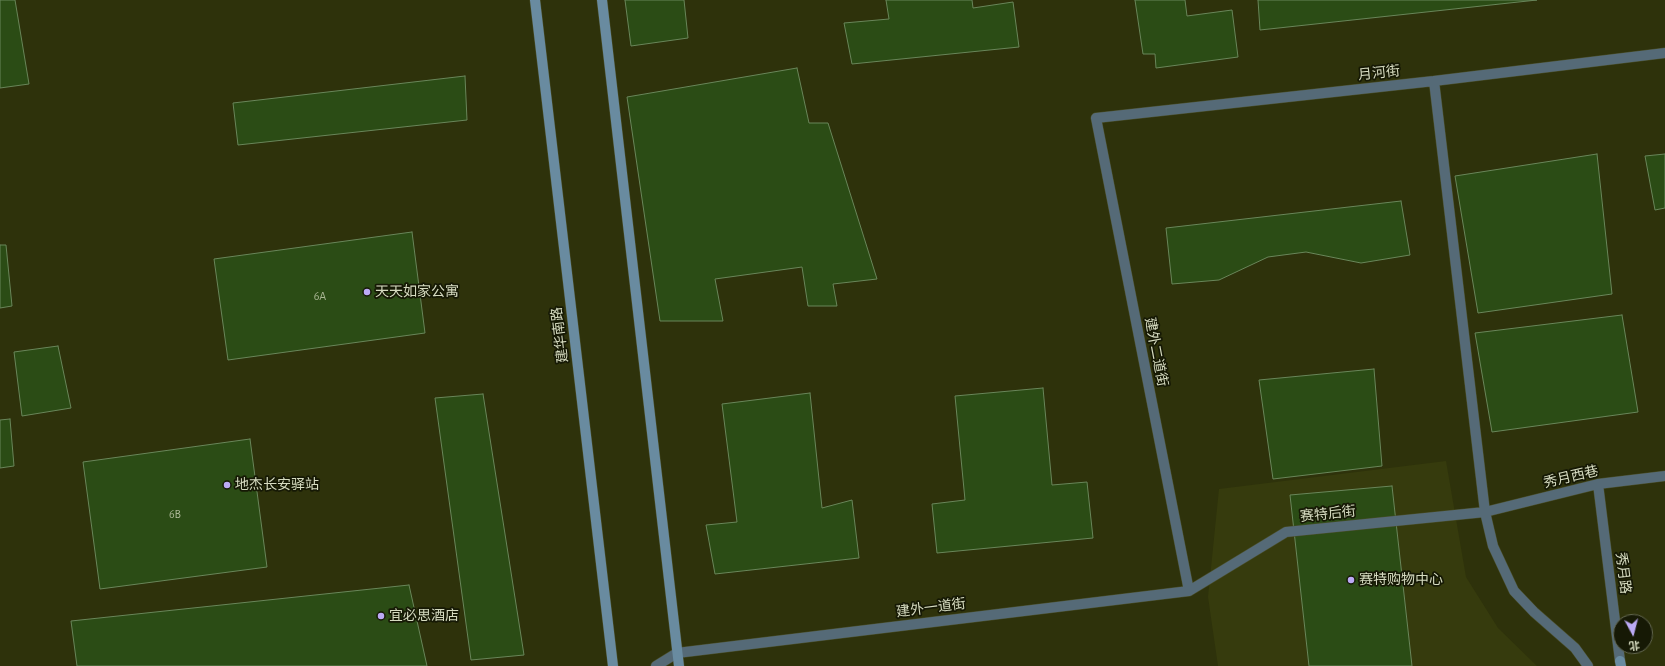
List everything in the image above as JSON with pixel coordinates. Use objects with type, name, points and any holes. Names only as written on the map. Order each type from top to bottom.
[{"type":"street","name":"建华南路","points":[[535,0],[613,666]]},
{"type":"street","points":[[602,0],[678,666]]},
{"type":"street","name":"月河街","points":[[1096,118],[1434,81],[1665,53]]},
{"type":"street","points":[[1434,81],[1485,512],[1493,546],[1514,591],[1534,612],[1575,648],[1588,666]]},
{"type":"street","name":"建外二道街","points":[[1096,118],[1189,591]]},
{"type":"street","name":"秀月西巷","points":[[1485,512],[1598,484],[1665,476]]},
{"type":"street","name":"秀月路","points":[[1598,484],[1620,664]]},
{"type":"street","name":"赛特后街","points":[[1189,591],[1286,532],[1485,512]]},
{"type":"street","name":"建外一道街","points":[[677,653],[1189,591]]},
{"type":"street","points":[[656,666],[677,653]]},
{"type":"shaded area","points":[[1446,461],[1466,577],[1498,628],[1537,666],[1218,666],[1208,597],[1219,489]]},
{"type":"building","points":[[0,0],[15,0],[29,84],[0,88]]},
{"type":"building","points":[[625,0],[684,0],[688,38],[631,46]]},
{"type":"building","points":[[886,0],[972,0],[973,8],[1013,2],[1019,47],[852,64],[844,23],[889,19]]},
{"type":"building","points":[[1135,0],[1185,0],[1187,16],[1232,10],[1238,57],[1156,68],[1155,54],[1143,54]]},
{"type":"building","points":[[1258,0],[1537,0],[1260,30]]},
{"type":"building","points":[[797,68],[809,123],[828,123],[877,279],[833,284],[837,306],[808,306],[802,267],[715,279],[723,321],[660,321],[627,97]]},
{"type":"building","points":[[465,76],[467,120],[238,145],[233,103]]},
{"type":"building","points":[[1597,154],[1612,294],[1478,313],[1455,176]]},
{"type":"building","points":[[1665,154],[1665,208],[1655,210],[1645,156]]},
{"type":"building","points":[[1401,201],[1410,255],[1361,263],[1306,252],[1268,257],[1219,280],[1172,284],[1166,228]]},
{"type":"building","points":[[412,232],[425,333],[228,360],[214,259]]},
{"type":"building","points":[[0,245],[6,245],[12,306],[0,308]]},
{"type":"building","points":[[1622,315],[1638,412],[1492,432],[1475,333]]},
{"type":"building","points":[[58,346],[71,408],[22,416],[14,352]]},
{"type":"building","points":[[1374,369],[1382,466],[1273,479],[1259,380]]},
{"type":"building","points":[[1043,388],[1052,485],[1087,482],[1093,538],[937,553],[932,504],[965,500],[955,396]]},
{"type":"building","points":[[810,393],[822,508],[852,500],[859,558],[715,574],[706,525],[737,522],[722,404]]},
{"type":"building","points":[[483,394],[524,655],[471,660],[435,398]]},
{"type":"building","points":[[10,419],[14,466],[0,468],[0,420]]},
{"type":"building","points":[[250,439],[267,567],[100,589],[83,462]]},
{"type":"building","name":"赛特购物中心","points":[[1392,486],[1412,666],[1309,666],[1290,495]]},
{"type":"building","name":"宜必思酒店","points":[[409,585],[427,666],[77,666],[71,621]]},
{"type":"place","name":"天天如家公寓","points":[[367,292]]},
{"type":"place","name":"地杰长安驿站","points":[[227,485]]},
{"type":"place","name":"赛特购物中心","points":[[1351,580]]},
{"type":"place","name":"宜必思酒店","points":[[381,616]]}]
